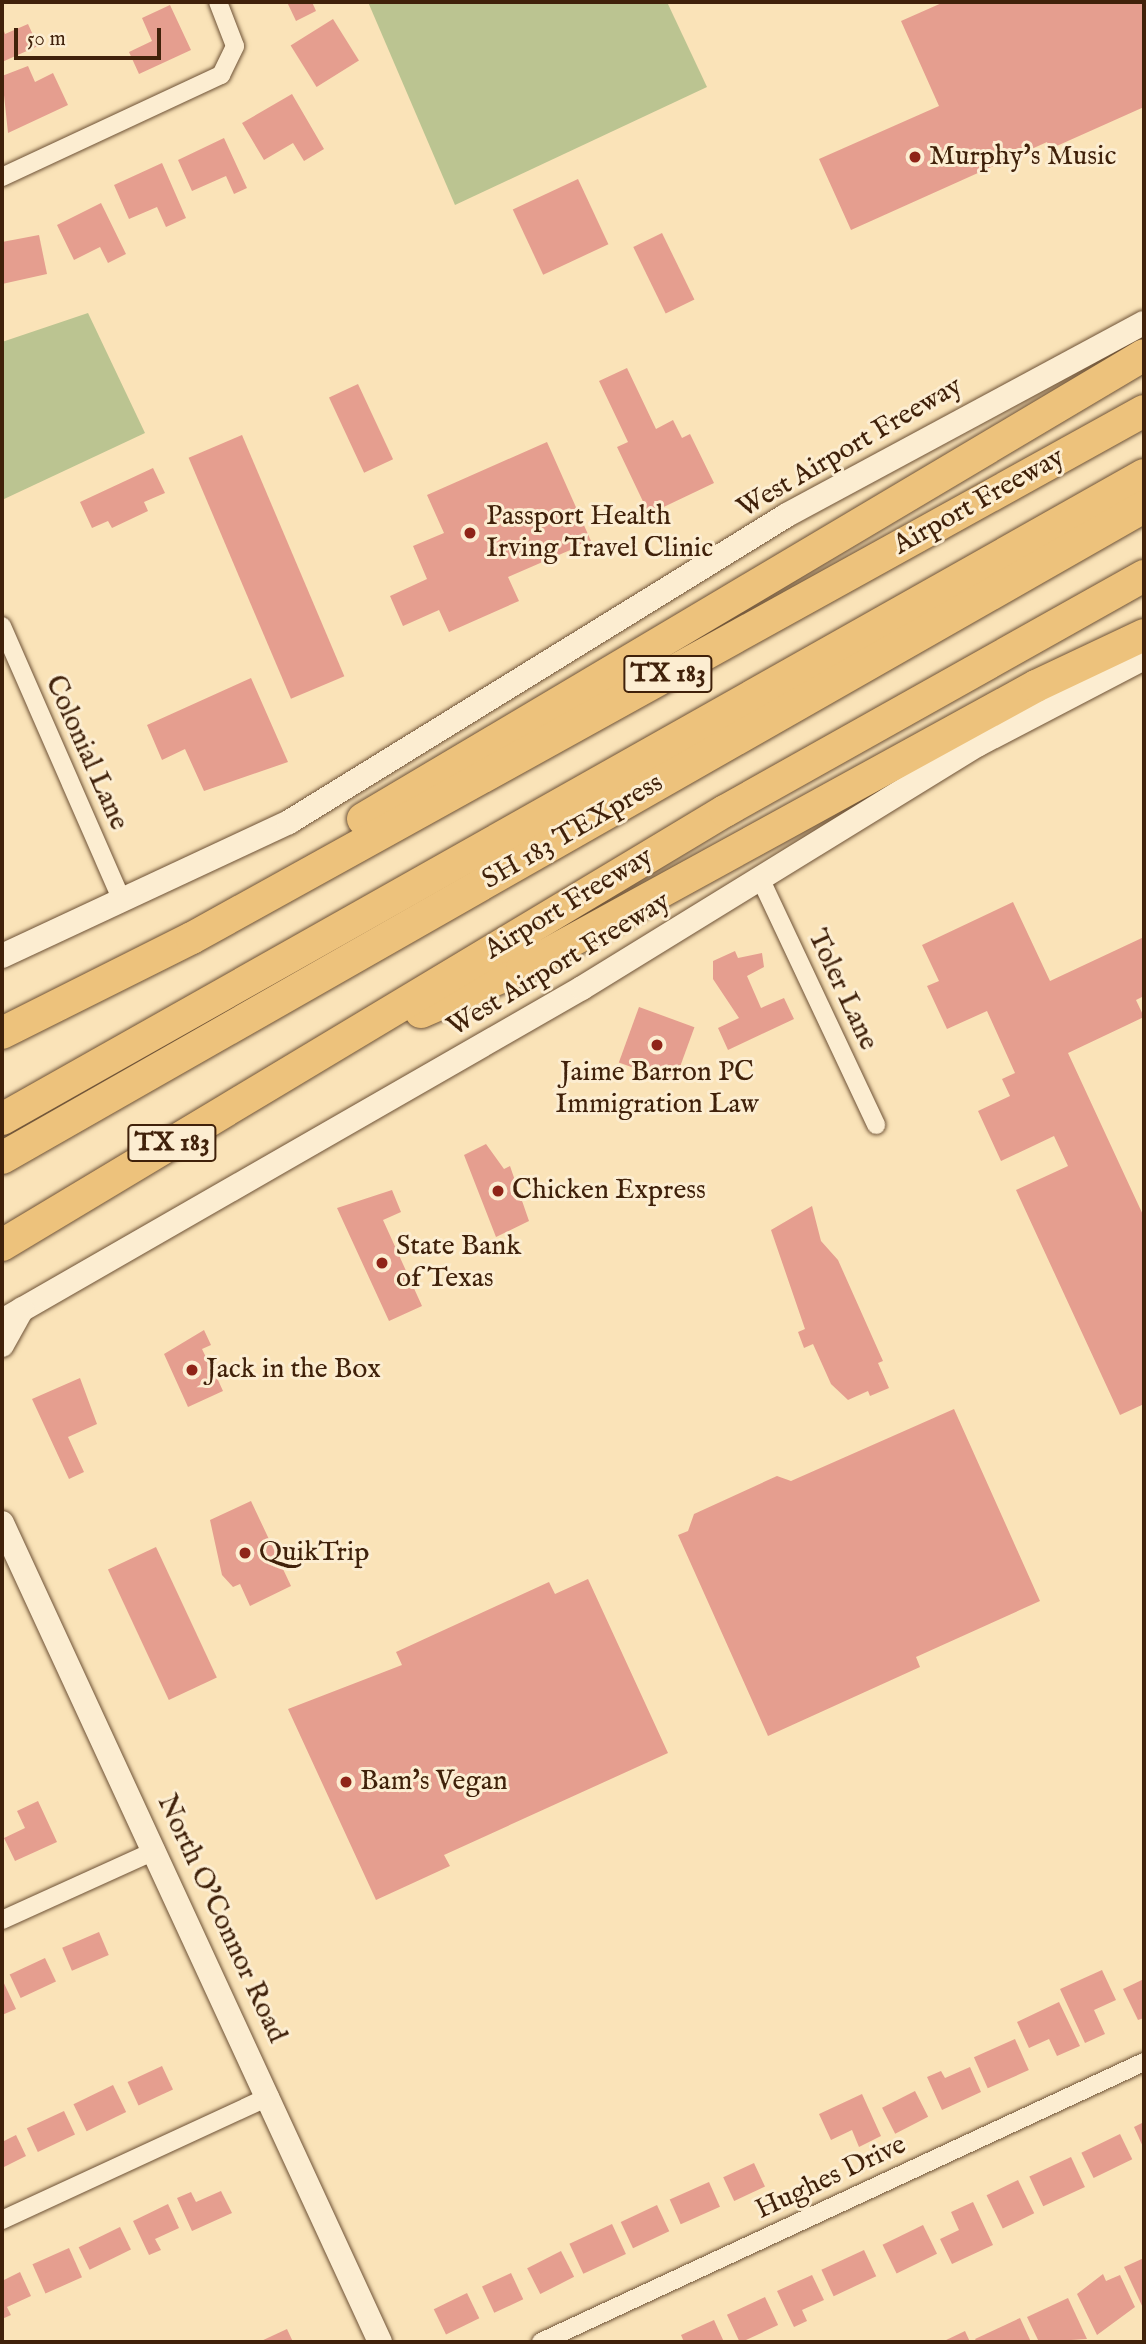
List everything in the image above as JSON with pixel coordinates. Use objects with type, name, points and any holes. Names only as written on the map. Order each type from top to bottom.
[{"type":"highway","points":[[192,938],[283,865],[1144,355]]},
{"type":"highway","name":"Airport Freeway","points":[[2,1033],[192,938],[1144,411]]},
{"type":"highway","name":"SH 183 TEXpress","points":[[2,1119],[1144,475]]},
{"type":"highway","name":"SH 183 TEXpress","points":[[2,1158],[1144,507]]},
{"type":"highway","name":"Airport Freeway","points":[[2,1245],[908,705],[1144,576]]},
{"type":"highway","points":[[310,1059],[522,968],[1024,693],[1144,635]]},
{"type":"main road","name":"West Airport Freeway","points":[[2,956],[301,815],[787,514],[1144,323]]},
{"type":"main road","name":"West Airport Freeway","points":[[17,1307],[444,1069],[977,745],[1144,658]]},
{"type":"main road","points":[[2,1345],[17,1307]]},
{"type":"main road","name":"North O'Connor Road","points":[[2,1523],[270,2096],[380,2342]]},
{"type":"street","points":[[2,177],[208,84],[234,54],[218,2]]},
{"type":"street","name":"Colonial Lane","points":[[2,626],[122,901]]},
{"type":"street","name":"Toler Lane","points":[[760,878],[876,1125]]},
{"type":"street","points":[[2,1920],[156,1850]]},
{"type":"street","name":"Hughes Drive","points":[[541,2342],[1144,2062]]},
{"type":"street","points":[[2,2220],[270,2096]]},
{"type":"green space","points":[[368,2],[667,2],[707,87],[455,205]]},
{"type":"green space","points":[[88,313],[145,433],[2,500],[2,342]]},
{"type":"building","points":[[287,2],[312,2],[316,11],[296,21]]},
{"type":"building","points":[[944,2],[1144,2],[1144,107],[1050,149],[1047,142],[851,230],[819,159],[939,106],[901,21]]},
{"type":"building","points":[[170,5],[191,50],[139,74],[129,52],[152,41],[142,18]]},
{"type":"building","points":[[333,19],[359,61],[317,87],[291,45]]},
{"type":"building","points":[[28,24],[38,46],[2,62],[2,25],[5,34]]},
{"type":"building","points":[[28,66],[35,82],[53,73],[68,105],[8,133],[2,76]]},
{"type":"building","points":[[292,94],[324,149],[304,161],[293,143],[264,160],[242,123]]},
{"type":"building","points":[[224,138],[247,188],[234,194],[226,176],[192,191],[178,160]]},
{"type":"building","points":[[162,163],[186,218],[166,227],[157,207],[129,219],[114,185]]},
{"type":"building","points":[[578,179],[608,244],[543,275],[513,209]]},
{"type":"building","points":[[101,203],[126,254],[108,263],[100,247],[74,260],[57,225]]},
{"type":"building","points":[[662,233],[694,300],[666,314],[633,247]]},
{"type":"building","points":[[39,235],[47,274],[2,284],[2,242]]},
{"type":"building","points":[[627,368],[656,429],[673,420],[682,438],[690,434],[714,483],[649,514],[617,447],[628,442],[599,381]]},
{"type":"building","points":[[358,384],[393,459],[364,473],[329,398]]},
{"type":"building","points":[[242,435],[344,676],[291,699],[189,458]]},
{"type":"building","points":[[547,442],[591,541],[508,577],[519,601],[449,632],[439,610],[403,626],[390,596],[427,579],[413,546],[444,533],[427,495]]},
{"type":"building","points":[[153,468],[165,493],[144,502],[148,511],[112,528],[108,521],[92,528],[80,502]]},
{"type":"building","points":[[251,678],[288,762],[204,791],[185,749],[162,760],[147,725]]},
{"type":"building","points":[[1013,902],[1050,981],[1144,937],[1144,996],[1136,1000],[1144,1017],[1068,1053],[1144,1217],[1144,1404],[1120,1415],[1016,1190],[1068,1166],[1054,1136],[1001,1161],[978,1111],[1010,1096],[1002,1079],[1015,1073],[987,1011],[947,1029],[927,986],[939,981],[922,945]]},
{"type":"building","points":[[735,951],[738,958],[762,953],[764,967],[747,976],[761,1008],[784,998],[794,1019],[728,1050],[718,1028],[739,1018],[713,979],[713,961]]},
{"type":"building","name":"Jaime Barron PC Immigration Law","points":[[639,1007],[694,1027],[674,1083],[619,1062]]},
{"type":"building","name":"Chicken Express","points":[[486,1144],[504,1169],[510,1166],[529,1221],[496,1237],[464,1155]]},
{"type":"building","name":"State Bank of Texas","points":[[392,1190],[401,1212],[383,1220],[422,1306],[389,1321],[337,1208]]},
{"type":"building","points":[[812,1206],[821,1241],[838,1260],[883,1361],[878,1363],[889,1388],[870,1396],[868,1391],[848,1400],[831,1384],[813,1344],[804,1348],[798,1332],[805,1329],[771,1230]]},
{"type":"building","name":"Jack in the Box","points":[[204,1330],[211,1345],[202,1349],[213,1372],[222,1368],[226,1377],[218,1380],[223,1391],[188,1407],[164,1354]]},
{"type":"building","points":[[80,1378],[97,1424],[68,1437],[84,1472],[69,1479],[32,1399]]},
{"type":"building","points":[[954,1409],[1040,1601],[916,1657],[920,1667],[768,1736],[678,1535],[688,1531],[694,1514],[777,1476],[791,1481]]},
{"type":"building","name":"QuikTrip","points":[[251,1501],[291,1586],[250,1606],[240,1584],[233,1587],[222,1575],[210,1520]]},
{"type":"building","name":"QuikTrip","points":[[156,1547],[217,1678],[169,1700],[108,1569]]},
{"type":"building","points":[[588,1579],[668,1753],[444,1855],[450,1866],[376,1900],[288,1709],[402,1665],[396,1652],[549,1582],[555,1594]]},
{"type":"building","points":[[38,1801],[57,1842],[15,1861],[4,1838],[25,1828],[17,1811]]},
{"type":"building","points":[[99,1932],[109,1955],[72,1971],[62,1948]]},
{"type":"building","points":[[45,1958],[56,1982],[21,1998],[10,1974]]},
{"type":"building","points":[[1102,1970],[1116,2000],[1094,2010],[1105,2034],[1085,2043],[1060,1989]]},
{"type":"building","points":[[2,1979],[16,2009],[2,2015]]},
{"type":"building","points":[[1144,1979],[1144,2018],[1138,2020],[1123,1989]]},
{"type":"building","points":[[1059,2002],[1080,2046],[1057,2056],[1049,2039],[1029,2048],[1017,2022]]},
{"type":"building","points":[[1015,2039],[1029,2070],[988,2088],[974,2057]]},
{"type":"building","points":[[162,2066],[173,2090],[139,2106],[128,2082]]},
{"type":"building","points":[[970,2067],[981,2092],[942,2110],[927,2077],[941,2071],[945,2078]]},
{"type":"building","points":[[113,2085],[126,2112],[87,2131],[73,2104]]},
{"type":"building","points":[[915,2091],[928,2117],[895,2134],[882,2108]]},
{"type":"building","points":[[862,2094],[881,2136],[859,2147],[852,2130],[831,2140],[819,2114]]},
{"type":"building","points":[[64,2111],[75,2135],[38,2152],[27,2128]]},
{"type":"building","points":[[1144,2122],[1144,2149],[1134,2127]]},
{"type":"building","points":[[1120,2134],[1132,2159],[1094,2178],[1081,2153]]},
{"type":"building","points":[[16,2135],[26,2156],[2,2168],[2,2142]]},
{"type":"building","points":[[1071,2157],[1085,2187],[1043,2206],[1029,2176]]},
{"type":"building","points":[[754,2163],[765,2187],[734,2201],[723,2177]]},
{"type":"building","points":[[1018,2180],[1034,2213],[1003,2229],[987,2195]]},
{"type":"building","points":[[709,2182],[720,2207],[681,2224],[670,2199]]},
{"type":"building","points":[[221,2191],[232,2213],[192,2231],[177,2198],[191,2192],[196,2202]]},
{"type":"building","points":[[973,2202],[993,2245],[952,2264],[940,2239],[959,2230],[951,2212]]},
{"type":"building","points":[[168,2204],[179,2228],[155,2239],[161,2250],[149,2255],[133,2221]]},
{"type":"building","points":[[657,2205],[669,2231],[633,2248],[621,2222]]},
{"type":"building","points":[[612,2224],[626,2254],[583,2274],[569,2244]]},
{"type":"building","points":[[923,2225],[937,2254],[897,2273],[883,2245]]},
{"type":"building","points":[[120,2227],[131,2249],[90,2270],[79,2247]]},
{"type":"building","points":[[69,2248],[82,2277],[45,2294],[32,2264]]},
{"type":"building","points":[[864,2250],[876,2276],[834,2296],[821,2270]]},
{"type":"building","points":[[561,2251],[574,2277],[540,2294],[527,2268]]},
{"type":"building","points":[[1144,2258],[1144,2310],[1124,2267]]},
{"type":"building","points":[[20,2272],[31,2296],[7,2307],[11,2315],[2,2319],[2,2281]]},
{"type":"building","points":[[511,2273],[523,2299],[494,2313],[482,2287]]},
{"type":"building","points":[[1103,2274],[1106,2281],[1120,2275],[1135,2307],[1097,2335],[1077,2294]]},
{"type":"building","points":[[812,2275],[824,2300],[802,2310],[807,2321],[794,2327],[777,2291]]},
{"type":"building","points":[[467,2293],[479,2318],[446,2334],[434,2309]]},
{"type":"building","points":[[765,2297],[778,2325],[740,2342],[727,2315]]},
{"type":"building","points":[[1068,2298],[1087,2339],[1039,2342],[1027,2317]]},
{"type":"building","points":[[1020,2318],[1031,2342],[977,2342],[975,2339]]},
{"type":"building","points":[[714,2320],[724,2342],[684,2342],[681,2335]]},
{"type":"building","points":[[287,2329],[293,2342],[259,2342]]},
{"type":"building","points":[[965,2331],[970,2342],[942,2342]]},
{"type":"place","name":"Murphy's Music","points":[[915,157]]},
{"type":"place","name":"Passport Health Irving Travel Clinic","points":[[470,533]]},
{"type":"place","name":"Jaime Barron PC Immigration Law","points":[[657,1045]]},
{"type":"place","name":"Chicken Express","points":[[498,1191]]},
{"type":"place","name":"State Bank of Texas","points":[[382,1263]]},
{"type":"place","name":"Jack in the Box","points":[[192,1370]]},
{"type":"place","name":"QuikTrip","points":[[245,1553]]},
{"type":"place","name":"Bam's Vegan","points":[[346,1782]]}]
